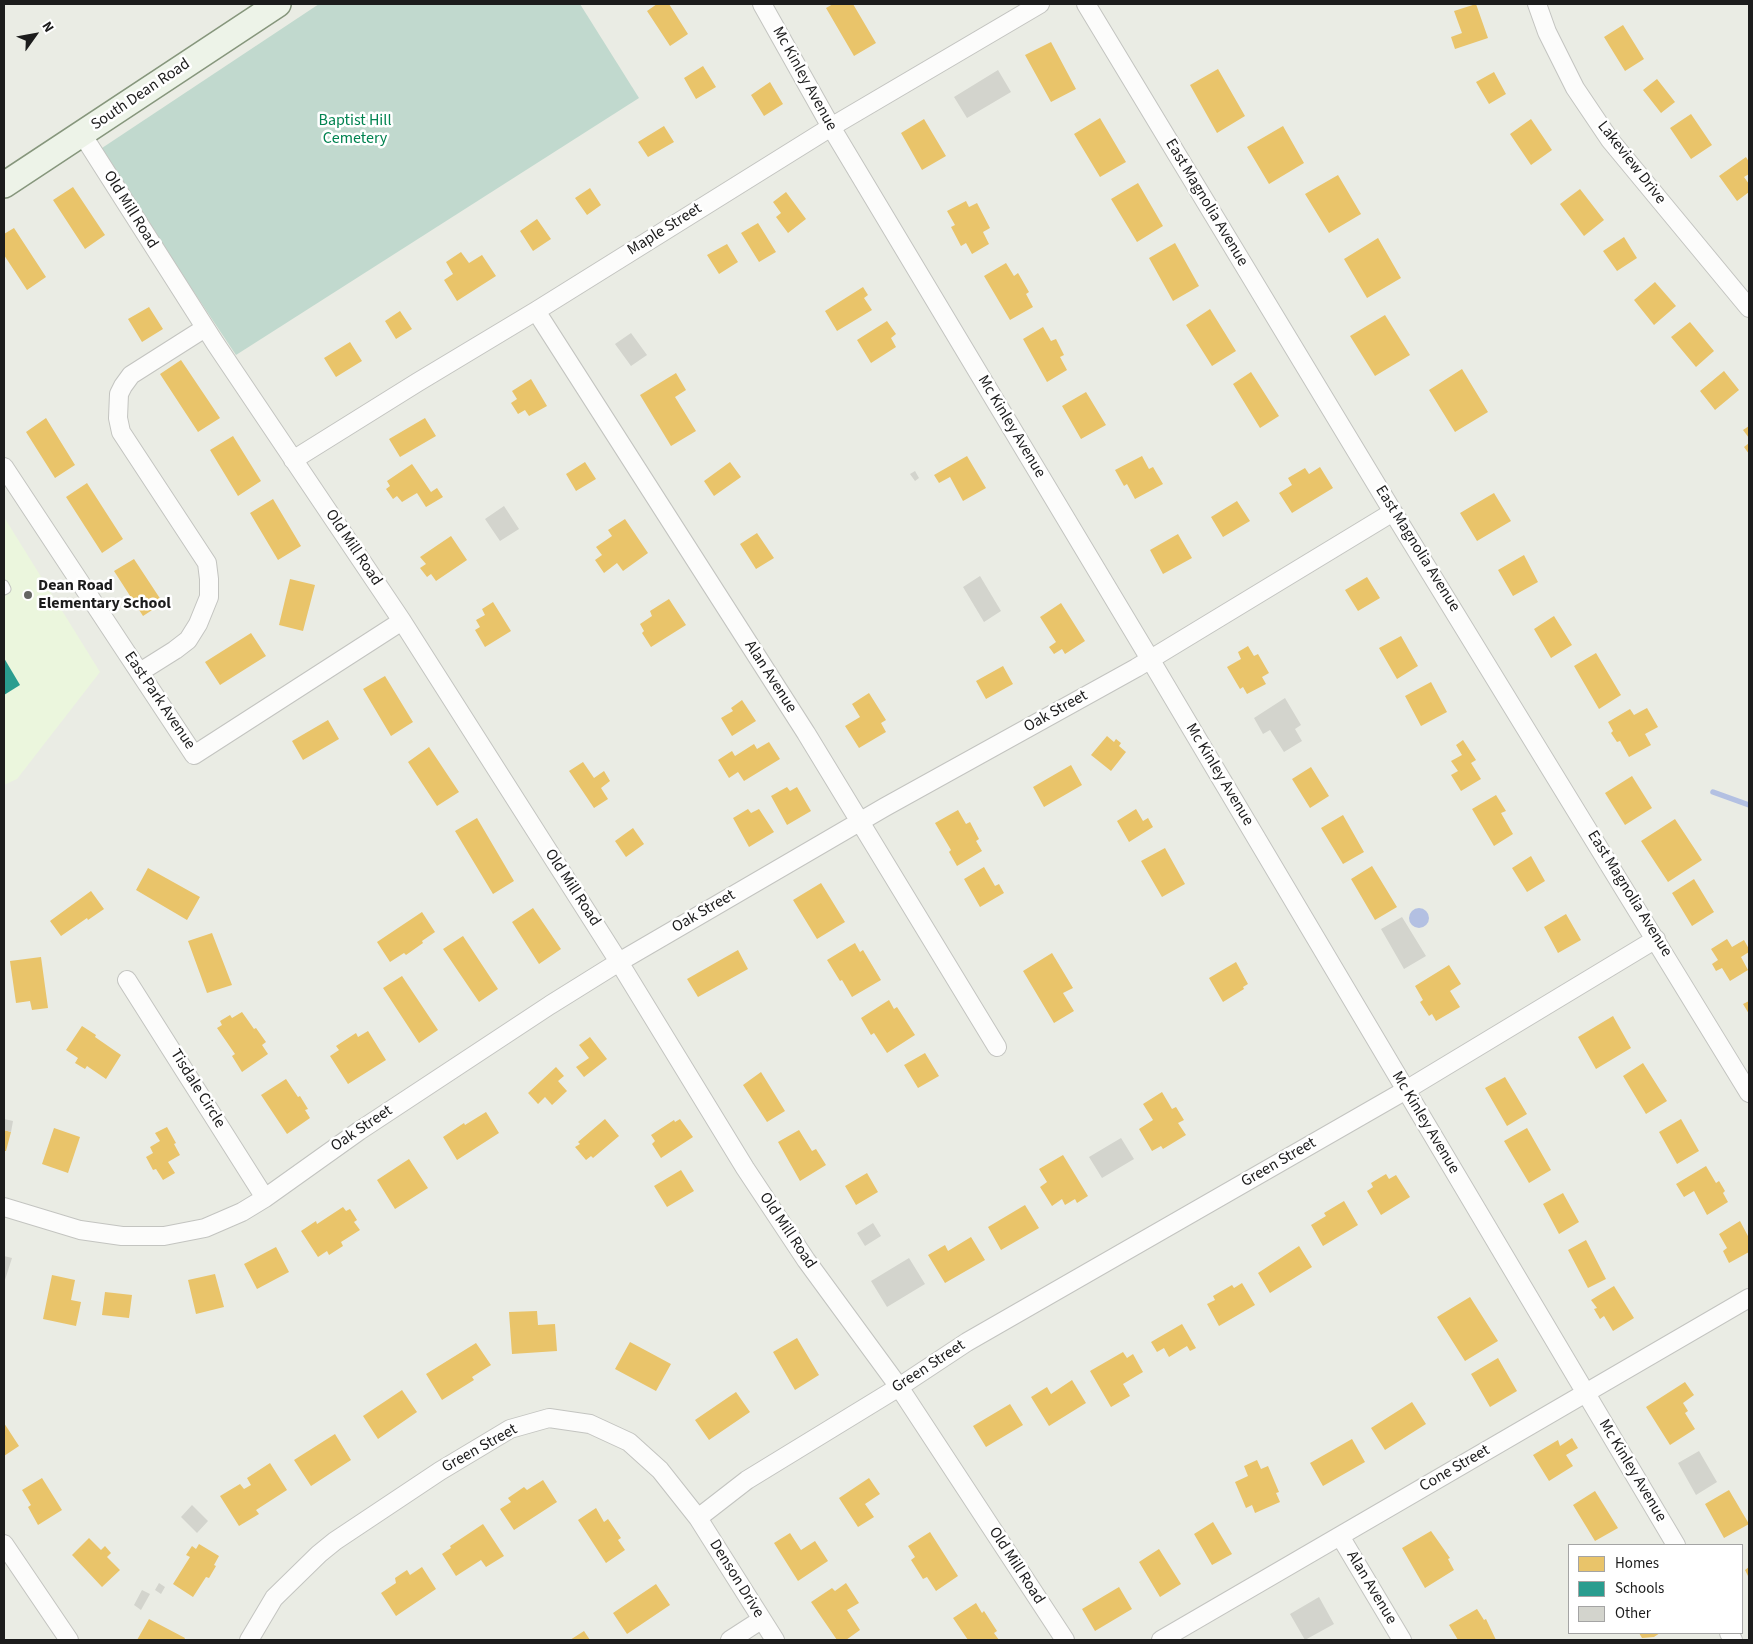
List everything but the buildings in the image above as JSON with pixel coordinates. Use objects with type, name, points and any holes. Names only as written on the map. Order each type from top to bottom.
[{"type":"street","name":"South Dean Road","points":[[4,185],[278,4]]},
{"type":"street","name":"Mc Kinley Avenue","points":[[762,4],[830,127],[1150,659],[1675,1544]]},
{"type":"street","name":"Maple Street","points":[[293,460],[830,127],[1040,4]]},
{"type":"street","name":"East Magnolia Avenue","points":[[1086,4],[1749,1093]]},
{"type":"street","name":"Lakeview Drive","points":[[1537,4],[1547,32],[1575,88],[1610,140],[1749,308]]},
{"type":"street","name":"Old Mill Road","points":[[82,134],[205,328],[402,621],[620,962],[745,1168],[806,1260],[899,1387],[1065,1640]]},
{"type":"street","name":"Alan Avenue","points":[[536,311],[800,724],[997,1047]]},
{"type":"street","points":[[140,672],[188,640],[198,624],[208,597],[210,578],[207,563],[122,432],[118,418],[118,394],[131,375],[205,328]]},
{"type":"street","name":"East Park Avenue","points":[[4,467],[194,755],[402,621]]},
{"type":"street","name":"Oak Street","points":[[4,1207],[80,1230],[122,1236],[164,1236],[205,1228],[242,1212],[265,1198],[358,1130],[550,1005],[620,962],[859,822],[1150,659],[1394,512]]},
{"type":"street","name":"Green Street","points":[[250,1640],[274,1598],[335,1541],[440,1471],[510,1429],[549,1418],[590,1424],[629,1442],[660,1470],[698,1518],[747,1480],[899,1387],[967,1342],[1406,1090],[1656,939]]},
{"type":"street","name":"Tisdale Circle","points":[[127,980],[265,1198]]},
{"type":"street","name":"Cone Street","points":[[1161,1640],[1749,1298]]},
{"type":"street","name":"Denson Drive","points":[[698,1518],[775,1640]]},
{"type":"street","name":"Alan Avenue","points":[[1340,1536],[1402,1640]]},
{"type":"street","points":[[4,1544],[69,1640]]},
{"type":"street","points":[[730,1640],[761,1620]]},
{"type":"lane","points":[[4,585],[6,589],[4,590]]},
{"type":"shaded area","name":"Dean Road Elementary School","points":[[4,517],[100,672],[17,779],[4,785]]},
{"type":"green space","name":"Baptist Hill Cemetery","points":[[319,4],[580,4],[639,98],[236,355],[99,150]]},
{"type":"water","points":[[1419,908],[1426,911],[1429,918],[1426,925],[1419,928],[1412,925],[1409,918],[1412,911]]},
{"type":"waterway","points":[[1713,792],[1749,805]]},
{"type":"place","name":"Dean Road Elementary School","points":[[28,595]]}]
